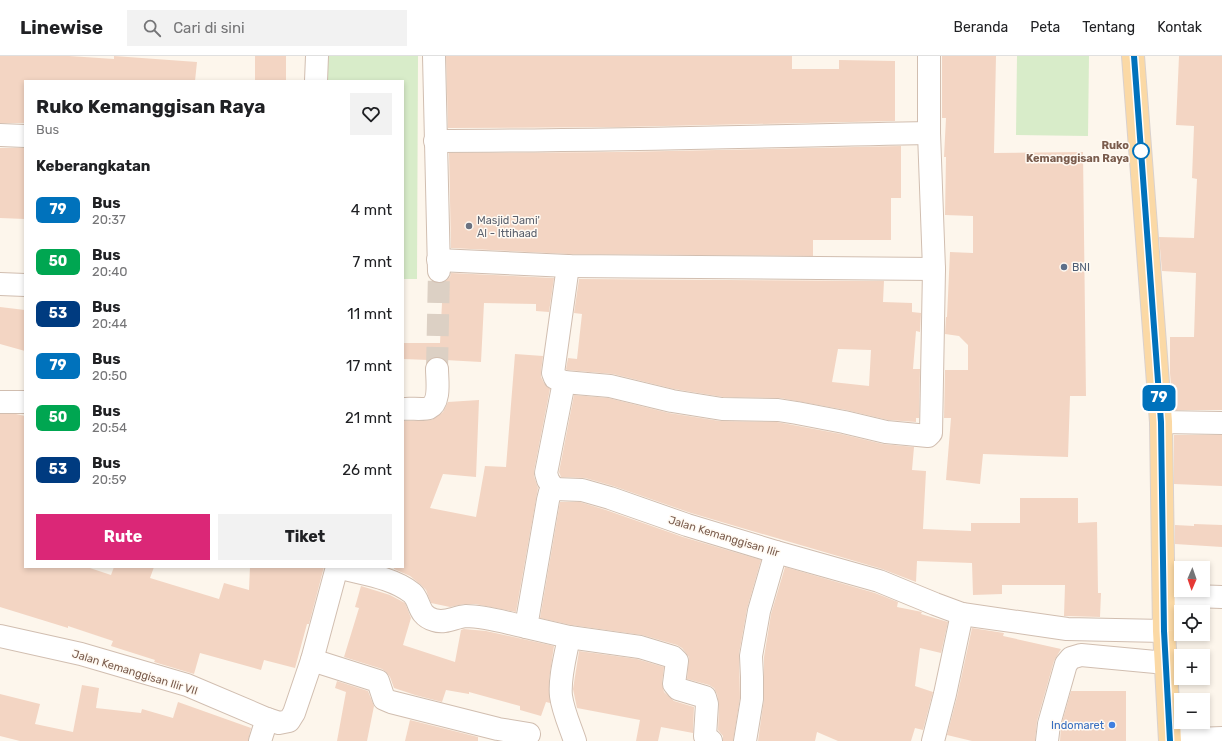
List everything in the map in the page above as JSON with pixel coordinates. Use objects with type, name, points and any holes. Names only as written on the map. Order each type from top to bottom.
[{"type":"main road","points":[[1134,56],[1161,422],[1164,631],[1170,740]]},
{"type":"street","points":[[316,80],[317,56]]},
{"type":"street","points":[[434,56],[435,141],[438,197],[438,266],[934,269]]},
{"type":"street","points":[[568,266],[553,373],[555,378],[564,382],[610,386],[672,401],[722,409],[778,410],[844,422],[886,432],[928,436],[931,433],[934,269],[929,133],[929,56]]},
{"type":"street","points":[[435,141],[562,141],[929,133]]},
{"type":"street","points":[[0,135],[24,136]]},
{"type":"street","points":[[0,284],[24,285]]},
{"type":"street","points":[[404,408],[428,408],[434,403],[437,395],[437,369]]},
{"type":"street","points":[[526,627],[548,500],[550,492],[554,489],[548,480],[546,473],[564,382]]},
{"type":"street","points":[[0,402],[24,402]]},
{"type":"street","points":[[1161,422],[1222,423]]},
{"type":"street","name":"Jalan Kemanggisan Ilir","points":[[554,489],[582,490],[610,498],[687,525],[879,581],[962,614],[1067,629],[1164,631]]},
{"type":"street","points":[[745,741],[752,699],[751,656],[759,611],[776,552]]},
{"type":"street","name":"Jalan Kemanggisan Ilir VII","points":[[0,636],[81,654],[187,685],[267,719],[279,723],[289,721],[294,713],[312,660],[337,568]]},
{"type":"street","points":[[341,568],[392,582],[406,589],[413,594],[423,614],[433,620],[444,622],[466,616],[488,618],[569,636],[640,647],[673,657],[677,661],[674,684],[676,687],[678,689],[705,697],[707,704],[705,736],[711,741]]},
{"type":"street","points":[[1164,595],[1222,597]]},
{"type":"street","points":[[933,741],[945,694],[962,614]]},
{"type":"street","points":[[569,636],[561,695],[564,710],[572,733]]},
{"type":"street","points":[[1047,741],[1049,724],[1066,664],[1071,658],[1081,655],[1166,663]]},
{"type":"street","points":[[312,660],[378,681],[384,699],[391,702],[498,730],[529,734]]},
{"type":"street","points":[[260,741],[267,719]]},
{"type":"street","points":[[1170,740],[1222,738]]},
{"type":"green space","points":[[321,56],[418,56],[417,279],[404,279],[404,80],[321,80]]},
{"type":"green space","points":[[1017,56],[1089,56],[1088,136],[1016,135]]},
{"type":"building","points":[[0,56],[69,56],[114,59],[114,56],[197,62],[195,80],[24,80],[24,123],[0,123]]},
{"type":"building","points":[[255,56],[286,56],[286,80],[255,80]]},
{"type":"building","points":[[446,56],[792,56],[792,69],[839,69],[839,60],[895,61],[895,121],[620,127],[448,128]]},
{"type":"building","points":[[942,56],[996,56],[994,153],[1083,152],[1086,396],[1070,396],[1068,457],[983,454],[980,484],[946,480],[951,418],[944,418],[945,370],[968,370],[968,345],[959,336],[945,334],[950,252],[973,253],[973,216],[945,215],[946,157],[944,157],[946,118],[942,118]]},
{"type":"building","points":[[1179,56],[1222,56],[1222,410],[1173,410],[1170,373],[1170,337],[1194,337],[1196,273],[1162,271],[1159,237],[1194,238],[1197,179],[1192,178],[1194,126],[1176,125]]},
{"type":"building","points":[[901,146],[901,198],[891,198],[891,240],[813,240],[813,256],[568,254],[451,248],[449,153],[621,152]]},
{"type":"building","points":[[0,148],[24,148],[24,219],[0,218]]},
{"type":"building","points":[[451,273],[554,278],[549,312],[536,311],[536,304],[484,303],[481,362],[445,360],[437,357],[429,360],[404,359],[404,343],[440,343],[443,283],[450,277]]},
{"type":"building","points":[[579,279],[884,281],[883,302],[912,303],[912,312],[921,313],[920,332],[916,331],[913,369],[920,369],[919,418],[916,418],[916,422],[888,420],[846,410],[780,398],[723,397],[674,389],[613,374],[567,370],[568,358],[577,359],[582,314],[574,313]],"holes":[[[838,349],[871,350],[869,386],[832,382]]]},
{"type":"building","points":[[0,307],[24,310],[24,351],[0,344]]},
{"type":"building","points":[[515,354],[543,356],[541,377],[550,389],[534,471],[538,488],[516,612],[475,604],[464,604],[450,607],[431,603],[426,590],[421,585],[410,576],[394,569],[404,568],[404,421],[432,420],[443,412],[448,402],[479,400],[476,477],[443,474],[430,508],[476,517],[485,466],[506,467]]},
{"type":"building","points":[[574,395],[608,398],[669,413],[720,421],[777,422],[841,434],[883,444],[914,447],[912,470],[926,471],[923,529],[971,531],[971,523],[1020,523],[1020,498],[1078,498],[1078,523],[1097,522],[1098,593],[1101,593],[1100,617],[1064,616],[1065,585],[1002,585],[1002,594],[973,595],[972,563],[917,561],[916,582],[882,569],[691,513],[613,486],[585,478],[561,477],[559,472]]},
{"type":"building","points":[[0,414],[24,416],[24,568],[90,568],[111,575],[114,568],[154,568],[150,578],[219,599],[224,583],[249,590],[250,568],[324,568],[309,624],[307,624],[295,668],[264,660],[261,670],[200,653],[194,674],[154,662],[155,660],[111,646],[113,641],[68,626],[68,628],[0,607]]},
{"type":"building","points":[[1174,435],[1222,435],[1222,486],[1174,484]]},
{"type":"building","points":[[560,502],[580,502],[683,537],[761,560],[747,609],[739,654],[740,698],[733,741],[723,741],[723,736],[718,730],[719,705],[714,688],[709,685],[687,679],[689,657],[682,648],[677,645],[642,635],[571,625],[540,618]]},
{"type":"building","points":[[1194,524],[1222,525],[1222,547],[1175,544],[1175,525],[1194,526]]},
{"type":"building","points":[[785,567],[875,593],[898,602],[897,607],[922,612],[921,614],[948,622],[941,653],[920,648],[915,686],[933,692],[923,730],[915,728],[911,741],[838,741],[817,732],[815,741],[758,741],[764,699],[764,657],[771,614]]},
{"type":"building","points":[[361,586],[390,595],[405,603],[411,618],[403,645],[455,662],[461,630],[464,629],[486,631],[554,646],[549,680],[550,703],[546,702],[541,716],[520,710],[520,706],[469,692],[469,694],[446,690],[442,702],[394,688],[390,677],[382,669],[344,657],[359,608],[355,607]]},
{"type":"building","points":[[972,628],[1004,633],[1003,636],[1061,649],[1054,661],[1037,721],[1035,741],[972,741],[947,735]]},
{"type":"building","points":[[579,651],[637,659],[664,667],[662,683],[664,692],[674,701],[694,707],[693,733],[661,727],[658,741],[636,741],[640,720],[577,708],[573,689]]},
{"type":"building","points":[[337,681],[368,691],[374,706],[367,741],[337,741],[346,692],[335,688]]},
{"type":"building","points":[[82,685],[99,688],[96,708],[141,713],[142,709],[173,718],[178,702],[251,728],[248,741],[20,741],[0,736],[0,694],[40,704],[35,724],[73,732]]},
{"type":"building","points":[[1071,691],[1126,691],[1126,741],[1060,741],[1061,726]]},
{"type":"building","points":[[410,720],[478,737],[478,741],[405,741]]},
{"type":"tunnel","points":[[437,369],[439,271]]},
{"type":"bus line","name":"79","points":[[1134,56],[1161,422],[1164,631],[1170,741]]},
{"type":"place","name":"Ruko Kemanggisan Raya","points":[[1141,151]]},
{"type":"place","name":"Masjid Jami' Al - Ittihaad","points":[[469,226]]},
{"type":"place","name":"BNI","points":[[1064,267]]},
{"type":"place","name":"Indomaret","points":[[1112,725]]}]
